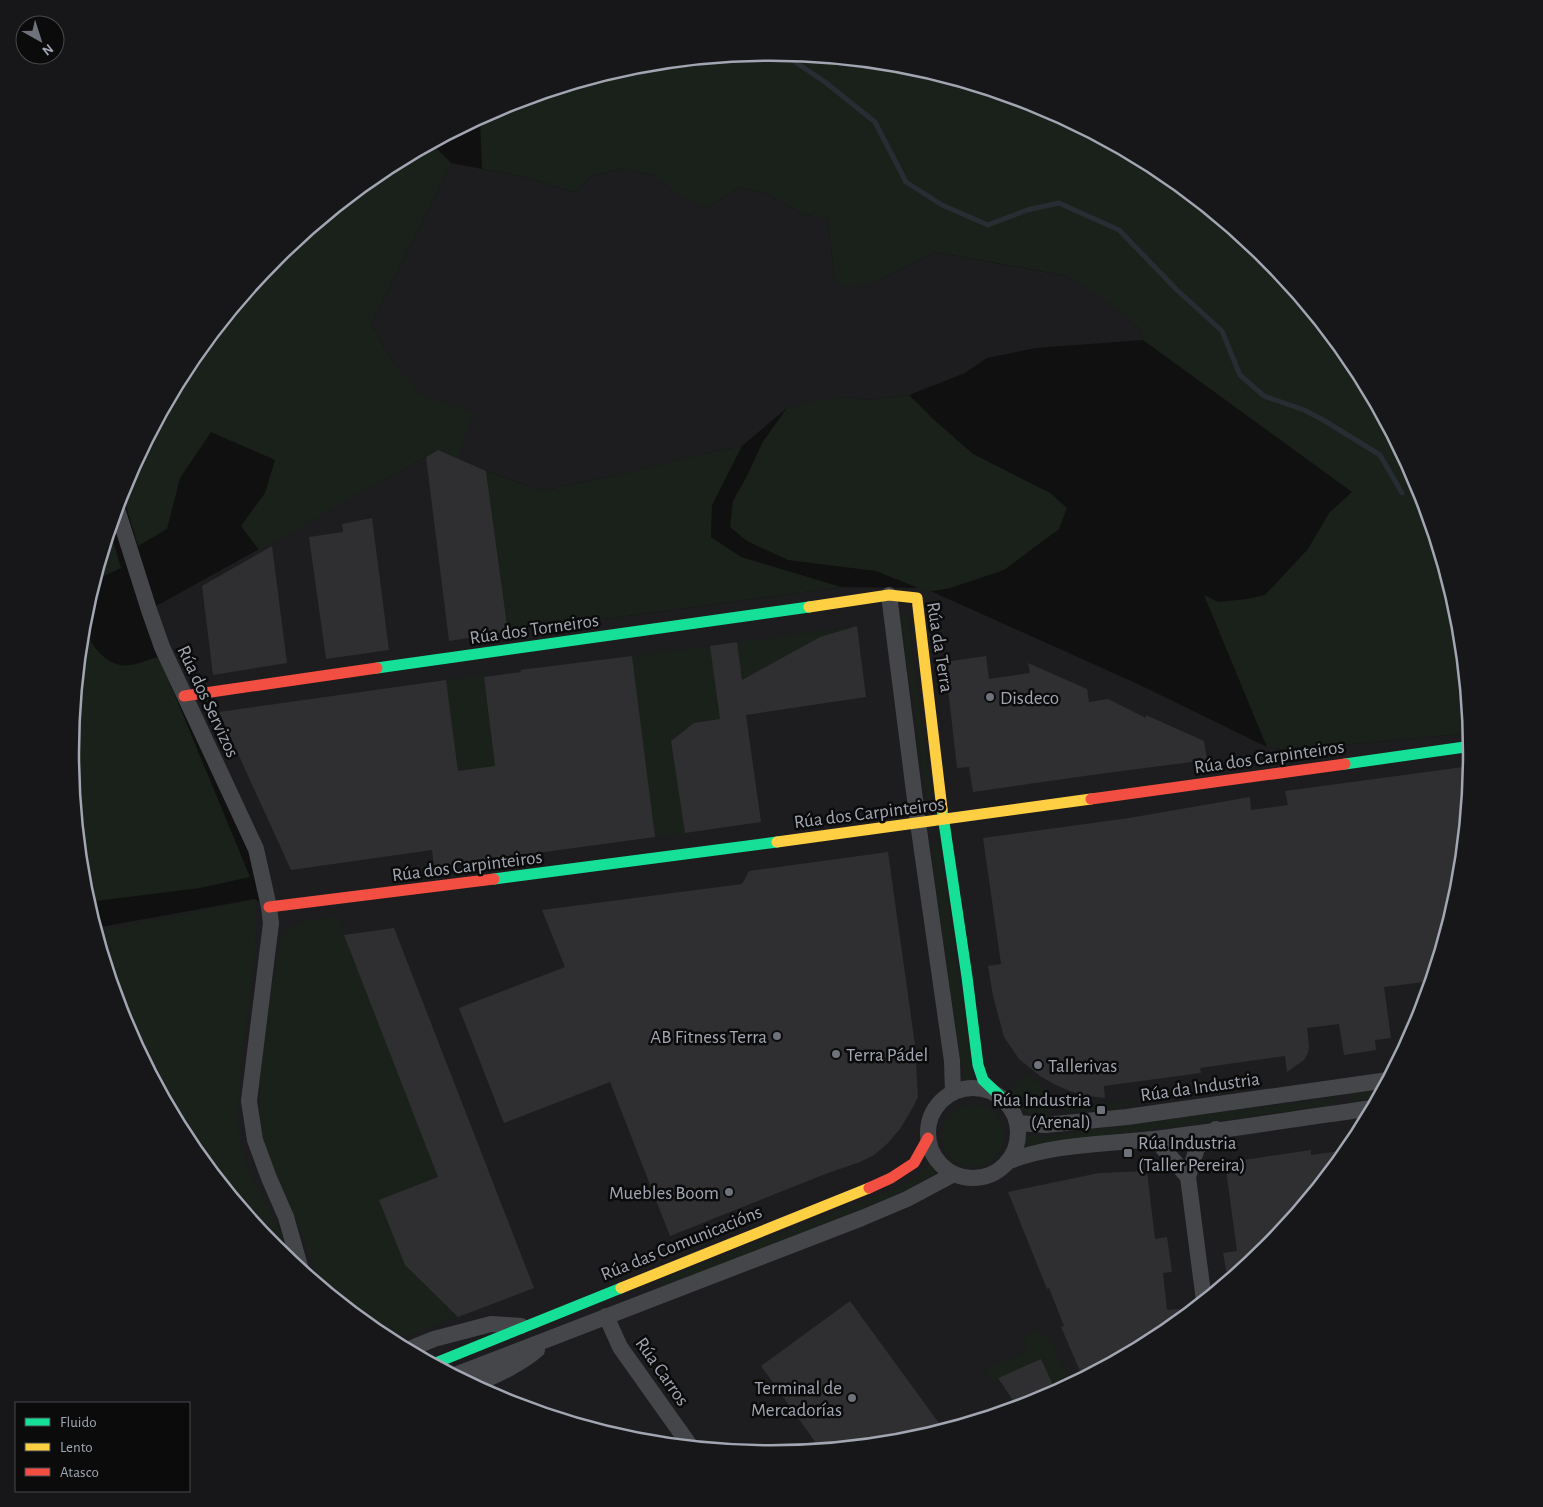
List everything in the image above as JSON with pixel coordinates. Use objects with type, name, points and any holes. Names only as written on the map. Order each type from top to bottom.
[{"type":"street","name":"Rúa dos Servizos","points":[[120,520],[162,647],[256,849],[271,923],[249,1101],[255,1140],[286,1217],[297,1258]]},
{"type":"street","name":"Rúa dos Torneiros","points":[[184,696],[889,595]]},
{"type":"street","name":"Rúa da Terra","points":[[889,595],[917,598],[943,820],[967,977],[978,1065],[983,1080],[1002,1098]]},
{"type":"street","points":[[889,595],[918,823],[952,1061],[953,1093],[965,1089],[978,1088],[1002,1098],[1014,1113],[1018,1136],[1014,1150],[1007,1162],[996,1172],[982,1177],[968,1178],[954,1174],[941,1165],[932,1153],[928,1138]]},
{"type":"street","name":"Rúa dos Carpinteiros","points":[[269,907],[943,820],[1464,747]]},
{"type":"street","name":"Rúa da Industria","points":[[1017,1123],[1045,1125],[1127,1116],[1381,1081]]},
{"type":"street","points":[[1342,1086],[1346,1112]]},
{"type":"street","name":"Rúa das Comunicacións","points":[[440,1361],[892,1178],[914,1163],[928,1138],[930,1120],[934,1112],[939,1104],[953,1093]]},
{"type":"street","points":[[1007,1162],[1020,1157],[1063,1148],[1155,1138],[1365,1109]]},
{"type":"street","points":[[1203,1295],[1188,1177],[1197,1148],[1216,1129]]},
{"type":"street","points":[[1155,1138],[1188,1177]]},
{"type":"street","points":[[462,1372],[862,1218],[907,1199],[954,1174]]},
{"type":"street","name":"Rúa Carros","points":[[606,1316],[620,1347],[687,1441]]},
{"type":"street","points":[[415,1347],[434,1339],[491,1324],[526,1326]]},
{"type":"street","points":[[482,1382],[498,1375],[529,1357],[552,1337]]},
{"type":"shaded area","points":[[772,61],[862,67],[951,85],[994,98],[1036,114],[1118,154],[1193,204],[1261,264],[1321,332],[1371,407],[1411,489],[1427,531],[1440,574],[1458,663],[1463,734],[1287,750],[1267,747],[1204,595],[1218,602],[1265,595],[1308,549],[1329,513],[1352,492],[1143,340],[1142,331],[1107,301],[1067,276],[935,252],[872,283],[841,287],[834,275],[828,219],[802,214],[768,194],[740,187],[707,207],[682,197],[653,175],[622,168],[592,176],[574,192],[529,178],[482,169],[480,126],[549,98],[592,85],[681,67]]},
{"type":"shaded area","points":[[436,148],[451,163],[371,324],[393,363],[422,396],[473,412],[458,459],[438,450],[259,550],[241,526],[265,493],[275,460],[211,432],[180,478],[167,529],[138,546],[126,505],[132,489],[172,407],[222,332],[282,264],[315,233],[350,204],[387,178]]},
{"type":"shaded area","points":[[451,163],[529,178],[574,192],[592,176],[622,168],[653,175],[682,196],[707,207],[740,187],[768,194],[802,214],[828,219],[834,275],[872,283],[935,252],[1067,276],[1107,300],[1142,331],[1143,340],[1036,348],[987,358],[965,373],[909,395],[868,400],[843,397],[787,408],[742,446],[617,475],[542,491],[486,471],[508,632],[841,587],[924,588],[1140,685],[1267,747],[1287,750],[1463,734],[1462,799],[1458,844],[1450,889],[1440,933],[1427,976],[1411,1018],[1371,1100],[1321,1175],[1261,1243],[1228,1274],[1193,1303],[1118,1353],[1036,1393],[994,1409],[951,1422],[862,1440],[772,1446],[726,1444],[681,1440],[592,1422],[549,1409],[465,1374],[425,1353],[350,1303],[282,1243],[251,1210],[222,1175],[172,1100],[132,1018],[116,976],[102,927],[255,899],[268,907],[256,849],[149,610],[438,450],[473,412],[422,397],[393,363],[371,324]]},
{"type":"shaded area","points":[[909,395],[973,454],[1050,493],[1067,508],[1059,529],[1004,570],[950,588],[928,592],[876,571],[788,560],[747,541],[730,527],[733,501],[762,443],[787,408],[843,397],[868,400]]},
{"type":"shaded area","points":[[742,446],[712,505],[711,537],[741,557],[841,587],[508,632],[486,471],[542,491]]},
{"type":"shaded area","points":[[113,541],[121,568],[102,577]]},
{"type":"shaded area","points":[[907,615],[932,797],[927,800],[901,616]]},
{"type":"shaded area","points":[[853,627],[820,637],[742,680],[737,642]]},
{"type":"shaded area","points":[[89,639],[102,655],[115,664],[132,665],[159,657],[250,877],[200,888],[96,901],[85,844],[79,754],[85,663]]},
{"type":"shaded area","points":[[710,646],[720,719],[694,723],[671,741],[685,833],[655,837],[632,656]]},
{"type":"shaded area","points":[[483,675],[495,766],[458,771],[446,680]]},
{"type":"shaded area","points":[[931,843],[939,843],[974,1083],[965,1083],[949,985]]},
{"type":"shaded area","points":[[255,899],[255,943],[243,1052],[238,1127],[248,1168],[286,1247],[251,1210],[222,1175],[172,1100],[132,1018],[116,976],[103,931]]},
{"type":"shaded area","points":[[337,917],[438,1177],[405,1265],[458,1317],[401,1338],[350,1303],[316,1275],[299,1227],[266,1156],[260,1126],[259,1103],[263,1039],[281,937],[294,926],[313,920]]},
{"type":"shaded area","points":[[1024,1073],[1048,1090],[1050,1116],[1036,1116],[1026,1113],[1008,1095]]},
{"type":"shaded area","points":[[1376,1091],[1372,1099],[1353,1101],[1352,1094]]},
{"type":"shaded area","points":[[1064,1096],[1099,1104],[1131,1101],[1132,1105],[1066,1113]]},
{"type":"shaded area","points":[[1333,1098],[1333,1105],[1023,1147],[1025,1134],[1037,1137]]},
{"type":"shaded area","points":[[973,1105],[985,1107],[995,1114],[1002,1124],[1004,1136],[1002,1148],[995,1158],[985,1165],[973,1167],[961,1165],[951,1158],[944,1148],[942,1136],[944,1124],[951,1114],[961,1107]]},
{"type":"shaded area","points":[[930,1162],[937,1172],[903,1192],[663,1287],[660,1280],[894,1189],[920,1175]]},
{"type":"shaded area","points":[[1039,1331],[1050,1339],[1067,1379],[1054,1385],[1047,1372],[1045,1373],[1042,1368],[1046,1365],[1043,1358],[998,1378],[996,1381],[990,1381],[985,1372],[995,1364],[1027,1352],[1024,1341],[1029,1334]]},
{"type":"building","points":[[438,450],[486,471],[508,632],[449,641],[426,457]]},
{"type":"building","points":[[372,518],[389,650],[326,659],[309,537],[343,532],[342,524]]},
{"type":"building","points":[[272,546],[287,663],[213,675],[202,586]]},
{"type":"building","points":[[857,626],[866,697],[746,715],[761,822],[685,833],[671,741],[694,723],[720,719],[710,646],[737,642],[742,680],[820,637]]},
{"type":"building","points":[[632,656],[655,837],[434,867],[432,850],[291,870],[219,712],[446,680],[458,771],[495,766],[484,677],[521,672],[520,670]]},
{"type":"building","points":[[986,656],[989,679],[1030,673],[1028,663],[1087,689],[1089,702],[1108,699],[1146,718],[1146,715],[1204,741],[1207,760],[973,792],[969,767],[957,768],[945,662]]},
{"type":"building","points":[[1463,767],[1458,844],[1440,933],[1425,982],[1384,987],[1391,1038],[1375,1040],[1376,1050],[1344,1055],[1339,1024],[1307,1028],[1308,1053],[1304,1060],[1287,1072],[1285,1056],[1200,1068],[1201,1073],[1104,1086],[1105,1098],[1088,1096],[1054,1084],[1040,1076],[1019,1059],[1004,1037],[993,996],[988,966],[1001,964],[983,838],[1129,818],[1250,797],[1251,810],[1288,805],[1285,791]]},
{"type":"building","points":[[888,852],[915,1045],[918,1097],[900,1129],[874,1155],[670,1236],[610,1082],[504,1123],[459,1008],[565,967],[542,910],[742,884],[749,871]]},
{"type":"building","points":[[394,928],[534,1288],[458,1317],[405,1265],[379,1200],[438,1177],[344,935]]},
{"type":"building","points":[[1311,1150],[1311,1155],[1338,1151],[1292,1210],[1227,1275],[1223,1253],[1237,1251],[1226,1170],[1230,1164],[1237,1161]]},
{"type":"building","points":[[1147,1171],[1155,1239],[1167,1237],[1172,1272],[1163,1273],[1167,1310],[1179,1309],[1180,1312],[1118,1353],[1081,1373],[1061,1327],[1064,1326],[1049,1288],[1047,1289],[1008,1192],[1099,1173]]},
{"type":"building","name":"Terminal de Mercadorías","points":[[850,1301],[940,1425],[862,1440],[817,1444],[761,1366]]},
{"type":"building","points":[[1041,1359],[1053,1385],[1014,1402],[998,1378]]},
{"type":"waterway","points":[[795,62],[825,82],[875,122],[906,182],[942,205],[988,225],[1027,210],[1059,203],[1119,230],[1177,290],[1222,331],[1240,375],[1264,396],[1304,410],[1380,455],[1402,493]]},
{"type":"traffic: fast","points":[[377,668],[809,607]]},
{"type":"traffic: fast","points":[[1345,764],[1464,747]]},
{"type":"traffic: fast","points":[[942,809],[978,1065],[983,1080],[1002,1098]]},
{"type":"traffic: fast","points":[[494,879],[777,842]]},
{"type":"traffic: fast","points":[[440,1361],[621,1288]]},
{"type":"traffic: slow","points":[[809,607],[889,595],[917,598],[942,809]]},
{"type":"traffic: slow","points":[[777,842],[1091,799]]},
{"type":"traffic: slow","points":[[621,1288],[869,1188]]},
{"type":"traffic: jam","points":[[184,696],[377,668]]},
{"type":"traffic: jam","points":[[1091,799],[1345,764]]},
{"type":"traffic: jam","points":[[269,907],[494,879]]},
{"type":"traffic: jam","points":[[869,1188],[891,1178],[914,1163],[928,1138]]},
{"type":"place","name":"Disdeco","points":[[990,697]]},
{"type":"place","name":"AB Fitness Terra","points":[[777,1036]]},
{"type":"place","name":"Terra Pádel","points":[[836,1054]]},
{"type":"place","name":"Tallerivas","points":[[1038,1065]]},
{"type":"place","name":"Rúa Industria (Arenal)","points":[[1101,1110]]},
{"type":"place","name":"Rúa Industria (Taller Pereira)","points":[[1128,1153]]},
{"type":"place","name":"Muebles Boom","points":[[729,1192]]},
{"type":"place","name":"Terminal de Mercadorías","points":[[852,1398]]}]
